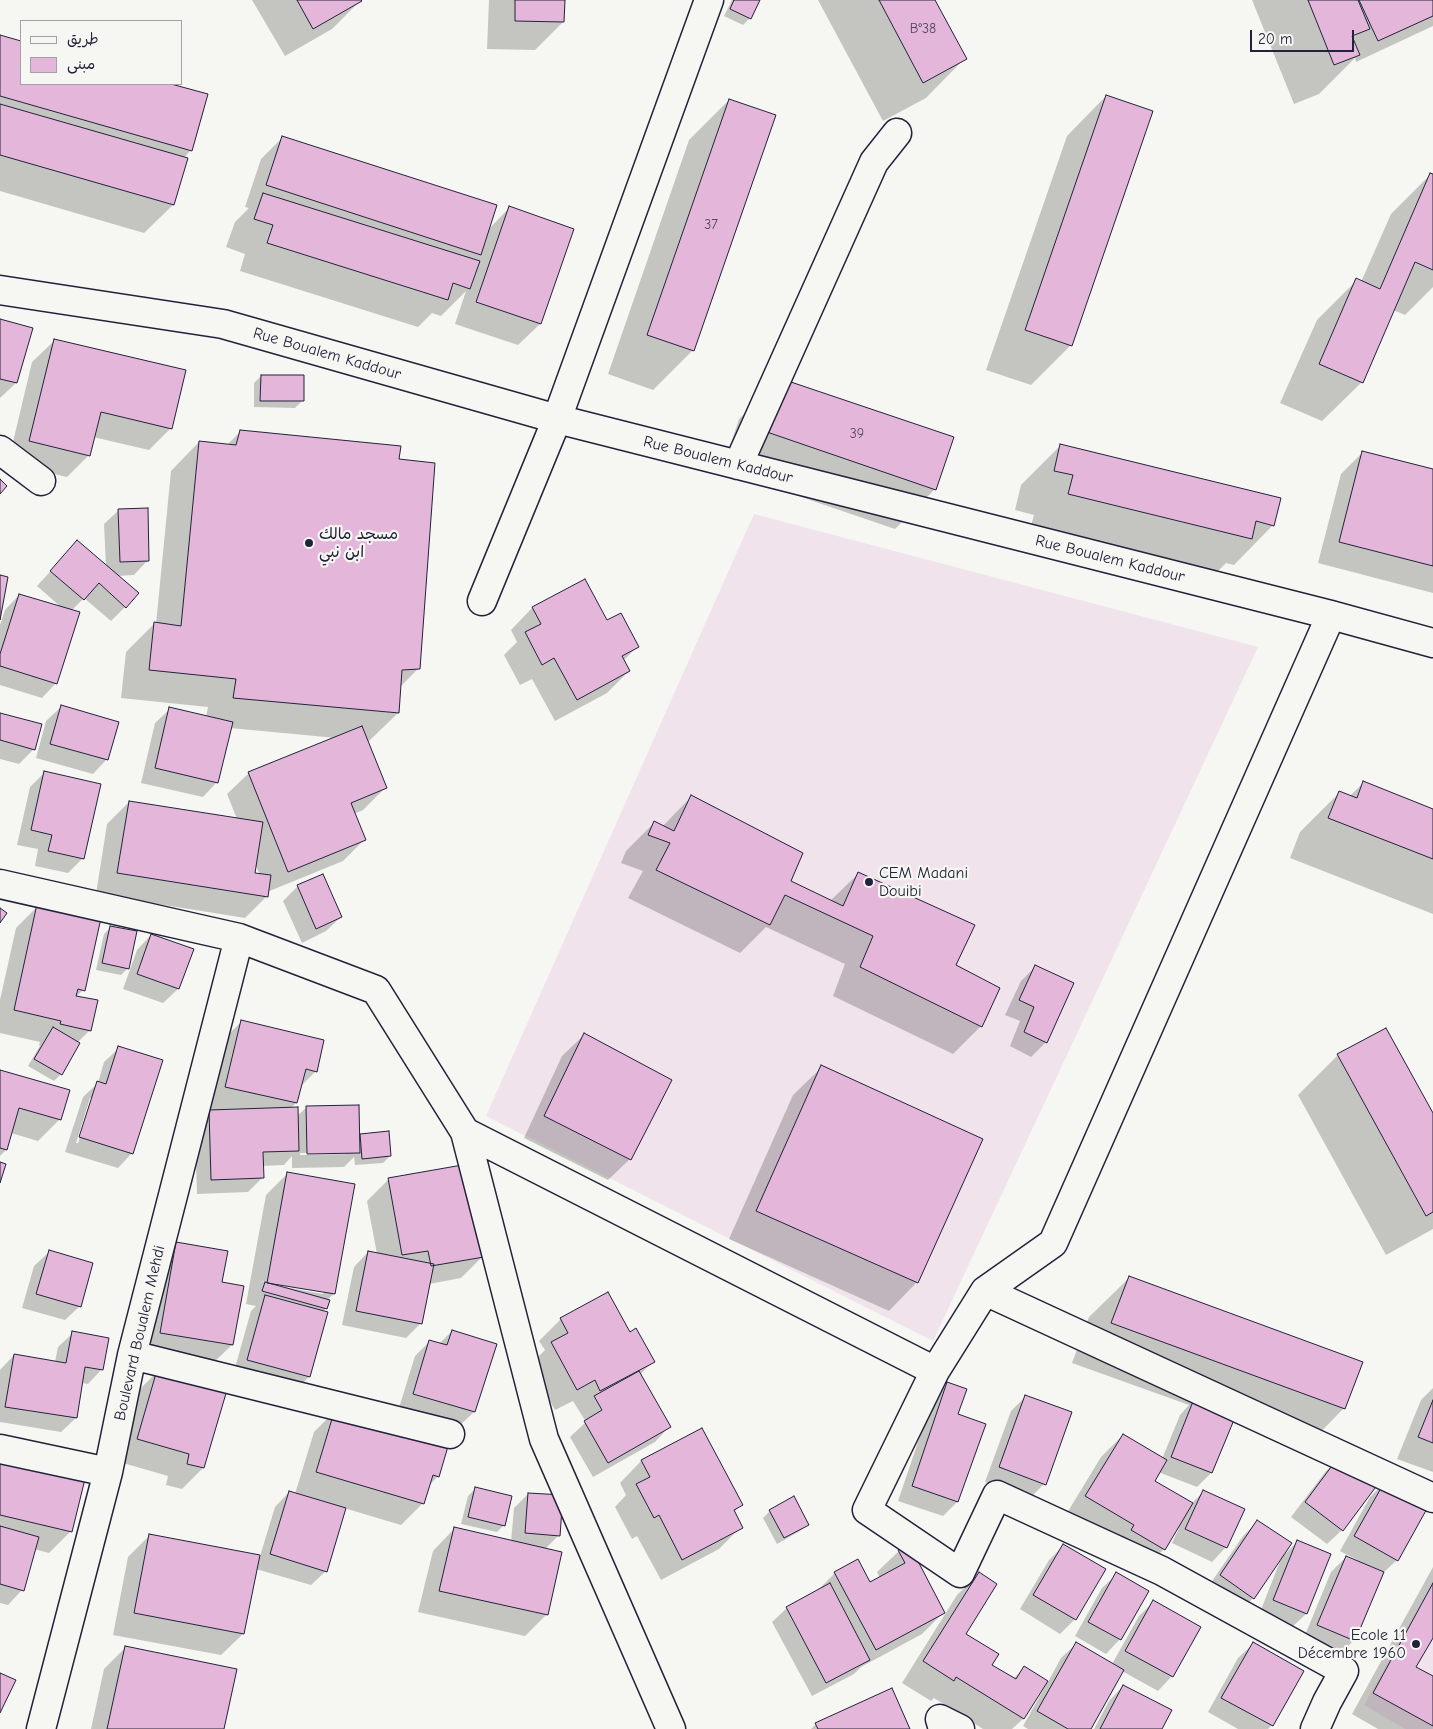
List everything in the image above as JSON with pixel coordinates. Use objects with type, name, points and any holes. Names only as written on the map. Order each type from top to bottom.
[{"type":"street","points":[[482,601],[557,419],[709,0]]},
{"type":"street","points":[[738,465],[874,162],[896,133]]},
{"type":"street","name":"Rue Boualem Kaddour","points":[[0,290],[223,324],[557,419],[1331,615],[1433,643]]},
{"type":"street","points":[[0,450],[41,481]]},
{"type":"street","points":[[1315,1729],[1327,1702],[1344,1672],[1162,1571],[998,1495],[960,1574],[867,1510],[935,1371],[985,1291],[1053,1243],[1331,615]]},
{"type":"street","points":[[0,884],[240,938],[376,990],[465,1132],[544,1439],[671,1729]]},
{"type":"street","name":"Boulevard Boualem Mehdi","points":[[41,1729],[108,1472],[132,1355],[240,938]]},
{"type":"street","points":[[465,1132],[935,1371]]},
{"type":"street","points":[[985,1291],[1433,1498]]},
{"type":"street","points":[[132,1355],[450,1434]]},
{"type":"street","points":[[0,1449],[108,1472]]},
{"type":"street","points":[[943,1729],[940,1719],[960,1729]]},
{"type":"shaded area","name":"CEM Madani Douibi","points":[[754,514],[1258,647],[933,1341],[486,1116]]},
{"type":"shaded area","name":"Ecole 11 Décembre 1960","points":[[1433,1582],[1433,1729],[1405,1729],[1364,1705]]},
{"type":"building","points":[[297,0],[361,0],[362,1],[313,29]]},
{"type":"building","points":[[515,0],[565,0],[564,22],[515,21]]},
{"type":"building","points":[[734,0],[760,0],[751,19],[730,9]]},
{"type":"building","points":[[879,0],[935,0],[967,59],[923,83]]},
{"type":"building","points":[[1308,0],[1358,0],[1370,29],[1352,36],[1360,55],[1334,65]]},
{"type":"building","points":[[1359,0],[1433,0],[1433,16],[1378,41]]},
{"type":"building","points":[[0,35],[20,41],[20,85],[175,85],[208,94],[192,151],[0,96]]},
{"type":"building","points":[[1106,95],[1153,111],[1072,346],[1025,330]]},
{"type":"building","points":[[729,99],[776,115],[694,351],[647,335]]},
{"type":"building","points":[[0,104],[188,158],[174,205],[0,155]]},
{"type":"building","points":[[282,136],[497,205],[481,255],[266,185]]},
{"type":"building","points":[[1430,173],[1433,174],[1433,270],[1415,262],[1363,383],[1319,364],[1356,278],[1380,289]]},
{"type":"building","points":[[263,193],[480,261],[470,289],[453,283],[448,300],[267,243],[273,225],[254,219]]},
{"type":"building","points":[[509,206],[574,229],[541,324],[476,302]]},
{"type":"building","points":[[0,319],[33,328],[17,383],[0,379]]},
{"type":"building","points":[[54,339],[186,370],[172,429],[101,412],[90,456],[29,441]]},
{"type":"building","points":[[261,375],[304,375],[304,401],[260,401]]},
{"type":"building","points":[[779,378],[954,437],[936,490],[761,430]]},
{"type":"building","name":"مسجد مالك ابن نبي","points":[[240,430],[401,446],[399,459],[435,463],[420,669],[402,670],[399,713],[233,698],[236,679],[149,670],[154,622],[181,626],[199,441],[236,445]]},
{"type":"building","points":[[1060,444],[1281,498],[1274,526],[1256,521],[1252,539],[1068,494],[1073,475],[1054,471]]},
{"type":"building","points":[[1362,451],[1433,469],[1433,566],[1339,542]]},
{"type":"building","points":[[0,479],[7,486],[0,494]]},
{"type":"building","points":[[148,508],[149,561],[120,562],[118,509]]},
{"type":"building","points":[[77,540],[139,593],[126,608],[99,583],[84,600],[50,571]]},
{"type":"building","points":[[0,575],[8,577],[0,620]]},
{"type":"building","points":[[585,579],[607,620],[621,613],[639,647],[622,656],[630,671],[577,700],[554,658],[542,665],[525,632],[541,624],[532,607]]},
{"type":"building","points":[[19,594],[80,612],[57,684],[0,666],[0,654]]},
{"type":"building","points":[[61,705],[119,722],[108,760],[50,744]]},
{"type":"building","points":[[169,707],[233,722],[218,783],[155,768]]},
{"type":"building","points":[[0,713],[42,724],[35,750],[0,740]]},
{"type":"building","points":[[362,726],[387,788],[351,803],[366,840],[288,872],[248,772]]},
{"type":"building","points":[[44,771],[101,784],[84,859],[48,851],[52,835],[31,830]]},
{"type":"building","points":[[1363,781],[1433,809],[1433,859],[1328,818],[1339,791],[1357,798]]},
{"type":"building","points":[[691,795],[803,853],[791,881],[843,906],[858,872],[975,925],[956,965],[1000,988],[982,1027],[860,967],[873,936],[785,895],[770,925],[656,870],[670,843],[648,835],[654,821],[674,831]]},
{"type":"building","points":[[129,801],[263,822],[255,873],[271,875],[268,897],[117,873]]},
{"type":"building","points":[[323,874],[342,917],[316,929],[297,885]]},
{"type":"building","points":[[37,904],[101,918],[85,991],[78,989],[76,996],[98,1000],[91,1031],[60,1024],[61,1021],[14,1010]]},
{"type":"building","points":[[0,908],[7,913],[0,923]]},
{"type":"building","points":[[110,926],[137,931],[129,969],[102,963]]},
{"type":"building","points":[[151,934],[194,949],[179,989],[137,974]]},
{"type":"building","points":[[1035,965],[1074,983],[1047,1043],[1024,1032],[1034,1007],[1019,1000]]},
{"type":"building","points":[[241,1020],[324,1040],[317,1072],[306,1069],[297,1103],[225,1087]]},
{"type":"building","points":[[53,1027],[80,1043],[62,1075],[34,1059]]},
{"type":"building","points":[[1386,1028],[1433,1113],[1433,1212],[1426,1216],[1337,1054]]},
{"type":"building","points":[[584,1033],[672,1080],[631,1160],[544,1116]]},
{"type":"building","points":[[118,1046],[163,1060],[133,1154],[79,1137],[97,1081],[106,1084]]},
{"type":"building","points":[[821,1065],[983,1139],[918,1283],[756,1211]]},
{"type":"building","points":[[0,1070],[70,1090],[61,1120],[19,1108],[7,1150],[0,1148]]},
{"type":"building","points":[[359,1105],[360,1153],[307,1154],[306,1106]]},
{"type":"building","points":[[298,1107],[299,1151],[263,1152],[264,1178],[211,1180],[209,1110]]},
{"type":"building","points":[[389,1131],[391,1156],[362,1159],[360,1134]]},
{"type":"building","points":[[0,1162],[6,1164],[0,1183]]},
{"type":"building","points":[[468,1164],[484,1257],[431,1266],[428,1251],[402,1255],[388,1178]]},
{"type":"building","points":[[287,1172],[355,1184],[335,1294],[267,1283]]},
{"type":"building","points":[[176,1242],[228,1251],[222,1282],[244,1286],[233,1345],[160,1333]]},
{"type":"building","points":[[49,1250],[93,1263],[81,1307],[36,1294]]},
{"type":"building","points":[[368,1251],[434,1264],[422,1324],[356,1311]]},
{"type":"building","points":[[1129,1276],[1363,1362],[1345,1409],[1111,1323]]},
{"type":"building","points":[[265,1282],[330,1300],[327,1309],[262,1291]]},
{"type":"building","points":[[608,1292],[630,1332],[636,1328],[655,1362],[600,1391],[595,1380],[577,1390],[551,1342],[568,1333],[560,1318]]},
{"type":"building","points":[[265,1295],[328,1312],[310,1377],[247,1360]]},
{"type":"building","points":[[452,1330],[497,1344],[475,1412],[413,1394],[429,1340],[447,1345]]},
{"type":"building","points":[[72,1331],[109,1338],[103,1370],[85,1367],[77,1418],[5,1407],[14,1354],[66,1363]]},
{"type":"building","points":[[157,1370],[227,1390],[204,1468],[187,1464],[189,1454],[137,1439]]},
{"type":"building","points":[[639,1371],[671,1427],[608,1463],[584,1421],[602,1410],[594,1396]]},
{"type":"building","points":[[947,1382],[967,1389],[958,1414],[986,1424],[958,1502],[912,1486]]},
{"type":"building","points":[[1025,1395],[1072,1412],[1046,1485],[999,1467]]},
{"type":"building","points":[[1194,1399],[1236,1415],[1212,1473],[1171,1457]]},
{"type":"building","points":[[1433,1400],[1433,1443],[1418,1437]]},
{"type":"building","points":[[335,1409],[449,1443],[439,1477],[433,1475],[424,1504],[316,1472]]},
{"type":"building","points":[[702,1428],[743,1505],[734,1510],[743,1528],[682,1560],[659,1515],[654,1518],[636,1484],[650,1477],[641,1460]]},
{"type":"building","points":[[1123,1434],[1167,1460],[1155,1481],[1193,1503],[1165,1550],[1131,1530],[1134,1525],[1085,1496]]},
{"type":"building","points":[[1340,1455],[1378,1484],[1343,1531],[1305,1502]]},
{"type":"building","points":[[0,1459],[85,1479],[72,1532],[0,1515]]},
{"type":"building","points":[[1385,1481],[1429,1505],[1398,1561],[1354,1536]]},
{"type":"building","points":[[475,1487],[512,1496],[505,1526],[468,1517]]},
{"type":"building","points":[[1203,1490],[1245,1509],[1227,1548],[1185,1529]]},
{"type":"building","points":[[289,1491],[346,1508],[327,1572],[270,1554]]},
{"type":"building","points":[[528,1493],[563,1495],[560,1536],[525,1533]]},
{"type":"building","points":[[794,1496],[809,1525],[784,1538],[769,1510]]},
{"type":"building","points":[[1257,1520],[1292,1543],[1254,1599],[1220,1575]]},
{"type":"building","points":[[0,1526],[39,1537],[24,1591],[0,1584]]},
{"type":"building","points":[[454,1527],[562,1552],[548,1615],[439,1591]]},
{"type":"building","points":[[149,1534],[260,1555],[244,1634],[134,1613]]},
{"type":"building","points":[[1297,1540],[1331,1554],[1307,1614],[1273,1600]]},
{"type":"building","points":[[909,1544],[945,1613],[876,1650],[834,1572],[858,1559],[870,1582],[905,1563],[898,1550]]},
{"type":"building","points":[[1063,1544],[1106,1569],[1076,1620],[1033,1595]]},
{"type":"building","points":[[1346,1556],[1384,1572],[1355,1641],[1317,1625]]},
{"type":"building","points":[[979,1572],[997,1584],[966,1634],[999,1654],[992,1665],[1016,1679],[1024,1666],[1048,1681],[1024,1719],[956,1677],[954,1681],[923,1661]]},
{"type":"building","points":[[1116,1572],[1149,1591],[1121,1640],[1088,1622]]},
{"type":"building","points":[[830,1583],[870,1660],[826,1683],[786,1607]]},
{"type":"building","name":"Ecole 11 Décembre 1960","points":[[1433,1583],[1433,1638],[1416,1667],[1433,1676],[1433,1726],[1373,1693]]},
{"type":"building","points":[[1153,1600],[1201,1627],[1173,1677],[1125,1651]]},
{"type":"building","points":[[1076,1642],[1124,1670],[1091,1729],[1068,1729],[1037,1711]]},
{"type":"building","points":[[1253,1642],[1304,1671],[1273,1726],[1221,1698]]},
{"type":"building","points":[[125,1646],[237,1669],[224,1729],[107,1729]]},
{"type":"building","points":[[0,1673],[16,1680],[0,1713]]},
{"type":"building","points":[[1123,1685],[1172,1710],[1162,1729],[1100,1729]]},
{"type":"building","points":[[892,1688],[910,1729],[818,1729],[815,1723]]},
{"type":"place","name":"مسجد مالك ابن نبي","points":[[309,543]]},
{"type":"place","name":"CEM Madani Douibi","points":[[869,882]]},
{"type":"place","name":"Ecole 11 Décembre 1960","points":[[1416,1644]]}]
